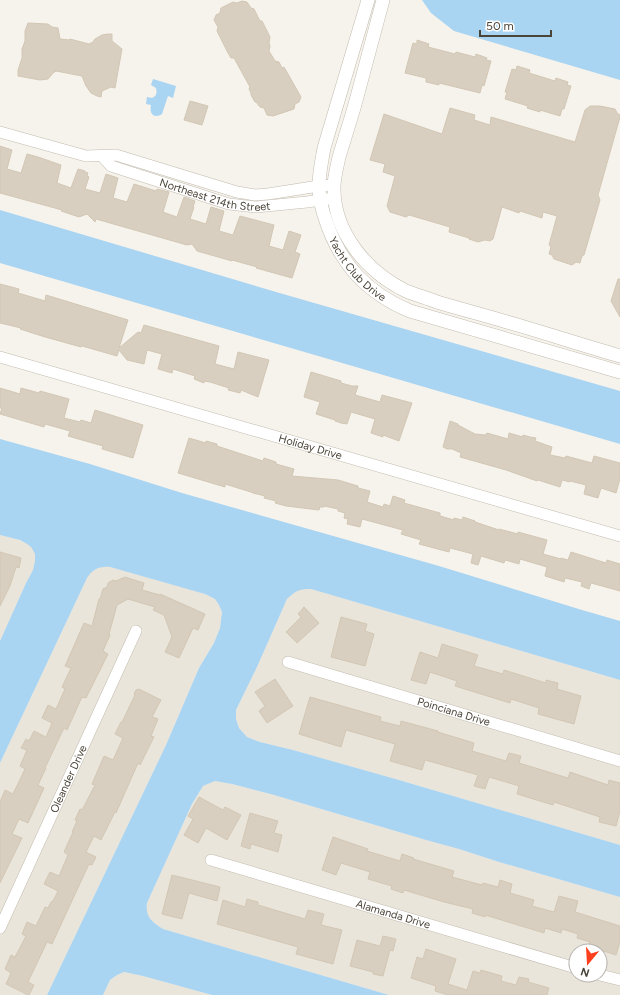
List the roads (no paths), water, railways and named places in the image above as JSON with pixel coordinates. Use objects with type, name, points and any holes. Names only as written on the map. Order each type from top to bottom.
[{"type":"street","name":"Yacht Club Drive","points":[[368,0],[324,148],[319,186],[330,194],[345,232],[354,248],[381,275],[407,291],[455,307],[620,356]]},
{"type":"street","name":"Yacht Club Drive","points":[[383,0],[330,194],[323,211],[337,247],[345,260],[355,274],[382,298],[397,306],[620,372]]},
{"type":"street","name":"Northeast 214th Street","points":[[0,132],[86,156],[116,155],[236,192],[255,195],[319,186]]},
{"type":"street","name":"Northeast 214th Street","points":[[102,156],[111,166],[229,204],[256,207],[330,194]]},
{"type":"street","points":[[255,195],[256,207]]},
{"type":"street","name":"Holiday Drive","points":[[0,357],[620,536]]},
{"type":"street","name":"Oleander Drive","points":[[0,928],[136,631]]},
{"type":"street","name":"Poinciana Drive","points":[[288,662],[620,761]]},
{"type":"street","name":"Alamanda Drive","points":[[211,860],[568,966]]},
{"type":"street","points":[[608,977],[620,980]]},
{"type":"water","points":[[422,0],[620,0],[620,80],[454,31],[431,13]]},
{"type":"water","points":[[153,79],[176,86],[173,98],[168,96],[162,114],[157,116],[154,116],[151,113],[151,105],[146,104],[147,97],[152,98],[156,94],[156,88],[151,85]]},
{"type":"water","points":[[0,210],[283,294],[620,391],[620,444],[0,263]]},
{"type":"water","points":[[0,439],[90,464],[182,493],[439,566],[620,621],[620,680],[311,589],[303,589],[295,592],[287,599],[236,710],[236,719],[239,728],[247,737],[260,742],[399,780],[620,845],[620,897],[274,795],[215,781],[203,786],[192,804],[147,903],[147,912],[150,919],[163,929],[389,995],[212,995],[124,972],[110,980],[103,995],[47,995],[166,745],[199,668],[214,643],[220,628],[222,612],[215,599],[205,594],[110,567],[103,567],[94,570],[87,578],[0,763],[0,641],[33,570],[35,554],[31,547],[20,540],[0,535]]}]
